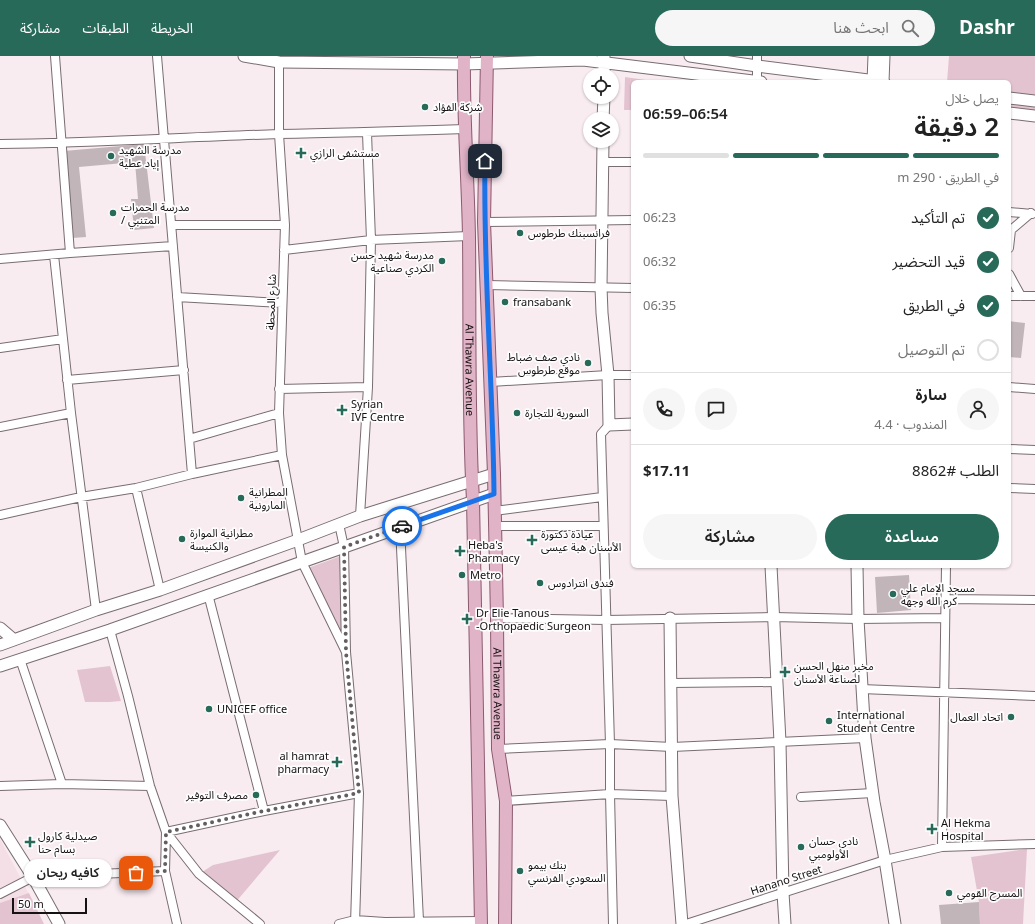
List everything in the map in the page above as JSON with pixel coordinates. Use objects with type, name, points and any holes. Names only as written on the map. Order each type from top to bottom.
[{"type":"main road","points":[[244,56],[280,62],[604,59],[744,80]]},
{"type":"main road","points":[[690,56],[757,61],[867,80]]},
{"type":"main road","points":[[874,56],[879,80]]},
{"type":"main road","points":[[879,80],[884,56]]},
{"type":"main road","name":"Al Thawra Avenue","points":[[464,60],[469,236],[470,448],[473,500],[481,922]]},
{"type":"main road","name":"Al Thawra Avenue","points":[[487,60],[484,222],[494,474],[498,749],[506,802],[504,924]]},
{"type":"main road","points":[[1011,98],[1035,101]]},
{"type":"main road","points":[[1011,113],[1035,116]]},
{"type":"main road","points":[[603,148],[601,287],[608,375],[609,425],[631,424]]},
{"type":"main road","points":[[0,645],[96,610],[160,590],[360,516],[494,474]]},
{"type":"main road","points":[[0,666],[110,630],[473,500],[494,494]]},
{"type":"main road","points":[[771,568],[780,742],[785,924]]},
{"type":"main road","points":[[857,568],[861,689],[865,738],[894,924]]},
{"type":"main road","points":[[670,618],[672,796],[682,924]]},
{"type":"main road","points":[[0,628],[14,640]]},
{"type":"main road","points":[[0,825],[33,877],[59,924]]},
{"type":"street","points":[[55,56],[70,253]]},
{"type":"street","points":[[157,56],[192,474]]},
{"type":"street","points":[[757,61],[757,80]]},
{"type":"street","name":"شارع المحطة","points":[[280,62],[279,134],[285,225],[279,413],[282,455],[302,562],[346,652]]},
{"type":"street","points":[[0,144],[465,129]]},
{"type":"street","points":[[360,516],[368,387],[371,240],[368,133]]},
{"type":"street","points":[[603,162],[631,162]]},
{"type":"street","points":[[1011,212],[1033,214]]},
{"type":"street","points":[[1011,230],[1033,214]]},
{"type":"street","points":[[484,222],[631,220]]},
{"type":"street","points":[[172,225],[285,225]]},
{"type":"street","points":[[284,250],[371,240],[469,236]]},
{"type":"street","points":[[0,260],[54,254],[173,246]]},
{"type":"street","points":[[54,254],[67,380],[96,610]]},
{"type":"street","points":[[1011,278],[1021,296]]},
{"type":"street","points":[[487,285],[631,288]]},
{"type":"street","points":[[1011,296],[1035,296]]},
{"type":"street","points":[[177,297],[282,303]]},
{"type":"street","points":[[0,348],[63,338]]},
{"type":"street","points":[[67,380],[184,370]]},
{"type":"street","points":[[491,382],[631,375]]},
{"type":"street","points":[[280,389],[368,387]]},
{"type":"street","points":[[1011,387],[1035,389]]},
{"type":"street","points":[[0,427],[71,413]]},
{"type":"street","points":[[190,439],[279,413]]},
{"type":"street","points":[[609,425],[600,434],[610,744],[613,924]]},
{"type":"street","points":[[1011,449],[1035,450]]},
{"type":"street","points":[[0,515],[81,497],[136,488],[192,474],[282,455]]},
{"type":"street","points":[[136,488],[160,590]]},
{"type":"street","points":[[1011,488],[1035,489]]},
{"type":"street","points":[[494,511],[602,497]]},
{"type":"street","points":[[340,524],[344,547],[346,652],[359,793],[355,922]]},
{"type":"street","points":[[495,526],[603,526]]},
{"type":"street","points":[[400,527],[419,921]]},
{"type":"street","points":[[942,847],[944,618],[946,568]]},
{"type":"street","points":[[208,594],[264,811]]},
{"type":"street","points":[[945,599],[1035,600]]},
{"type":"street","points":[[497,618],[606,620],[774,617],[858,619],[944,618]]},
{"type":"street","points":[[110,630],[150,786],[166,832],[199,874],[260,924]]},
{"type":"street","points":[[20,659],[62,784]]},
{"type":"street","points":[[670,683],[777,682]]},
{"type":"street","points":[[861,689],[1035,696]]},
{"type":"street","points":[[498,749],[610,744],[672,747],[865,738]]},
{"type":"street","points":[[0,786],[62,784],[150,786]]},
{"type":"street","points":[[166,832],[359,793]]},
{"type":"street","points":[[801,797],[873,793]]},
{"type":"street","points":[[506,802],[610,794],[672,796]]},
{"type":"street","points":[[166,832],[165,871],[177,924]]},
{"type":"street","name":"Hanano Street","points":[[686,924],[885,860],[942,847],[1035,844]]},
{"type":"street","points":[[0,894],[33,877],[165,871]]},
{"type":"street","points":[[339,924],[355,922],[385,923],[419,921],[481,922]]},
{"type":"shaded area","points":[[949,56],[1035,56],[1035,116],[1011,113],[1011,80],[947,80]]},
{"type":"shaded area","points":[[625,77],[645,80],[631,80],[631,110],[624,110]]},
{"type":"shaded area","points":[[341,556],[342,639],[308,568]]},
{"type":"shaded area","points":[[110,666],[121,701],[85,702],[77,670]]},
{"type":"shaded area","points":[[0,839],[30,896],[0,904]]},
{"type":"shaded area","points":[[1027,849],[1023,924],[980,924],[979,902],[971,857]]},
{"type":"shaded area","points":[[280,850],[235,903],[199,874],[213,865]]},
{"type":"shaded area","points":[[29,893],[44,924],[0,924],[0,903]]},
{"type":"building","points":[[144,144],[154,228],[134,230],[131,199],[138,199],[135,162],[79,167],[86,237],[72,238],[64,151]]},
{"type":"building","points":[[1011,321],[1025,323],[1021,358],[1011,357]]},
{"type":"building","name":"مسجد الإمام علي كرم الله وجهه","points":[[909,575],[911,610],[877,613],[875,577]]},
{"type":"building","points":[[979,902],[980,924],[941,924],[939,905]]},
{"type":"way so far","points":[[136,873],[165,871],[166,832],[359,793],[346,652],[344,547],[402,526]]},
{"type":"place","name":"شركة الفؤاد","points":[[425,107]]},
{"type":"place","name":"مستشفى الرازي","points":[[301,153]]},
{"type":"place","name":"مدرسة الشهيد إياد عطية","points":[[111,156]]},
{"type":"place","name":"مدرسة الحمرات / المتنبي","points":[[113,213]]},
{"type":"place","name":"فرانسبنك طرطوس","points":[[520,233]]},
{"type":"place","name":"مدرسة شهيد حسن الكردي صناعية","points":[[442,261]]},
{"type":"place","name":"fransabank","points":[[505,302]]},
{"type":"place","name":"نادي صف ضباط موقع طرطوس","points":[[588,363]]},
{"type":"place","name":"Syrian IVF Centre","points":[[342,410]]},
{"type":"place","name":"السورية للتجارة","points":[[517,413]]},
{"type":"place","name":"المطرانية المارونية","points":[[241,498]]},
{"type":"place","name":"مطرانية الموارة والكنيسة","points":[[182,539]]},
{"type":"place","name":"عيادة دّكتورة الأسنان هبة عيسى","points":[[532,540]]},
{"type":"place","name":"Heba's Pharmacy","points":[[460,551]]},
{"type":"place","name":"Metro","points":[[462,575]]},
{"type":"place","name":"فندق انترادوس","points":[[540,583]]},
{"type":"place","name":"مسجد الإمام علي كرم الله وجهه","points":[[893,594]]},
{"type":"place","name":"Dr Elie Tanous -Orthopaedic Surgeon","points":[[467,619]]},
{"type":"place","name":"مخبر منهل الحسن لصناعة الأسنان","points":[[785,672]]},
{"type":"place","name":"UNICEF office","points":[[209,709]]},
{"type":"place","name":"اتحاد العمال","points":[[1011,717]]},
{"type":"place","name":"International Student Centre","points":[[829,721]]},
{"type":"place","name":"al hamrat pharmacy","points":[[337,762]]},
{"type":"place","name":"مصرف التوفير","points":[[256,795]]},
{"type":"place","name":"Al Hekma Hospital","points":[[932,829]]},
{"type":"place","name":"صيدلية كارول بسام حنا","points":[[30,842]]},
{"type":"place","name":"نادي حسان الأولومبي","points":[[801,847]]},
{"type":"place","name":"بنك بيمو السعودي الفرنسي","points":[[520,871]]},
{"type":"place","name":"كافيه ريحان","points":[[136,873]]},
{"type":"place","name":"المسرح القومي","points":[[949,893]]},
{"type":"route","points":[[402,526],[473,500],[494,494],[484,222],[485,161]]}]
